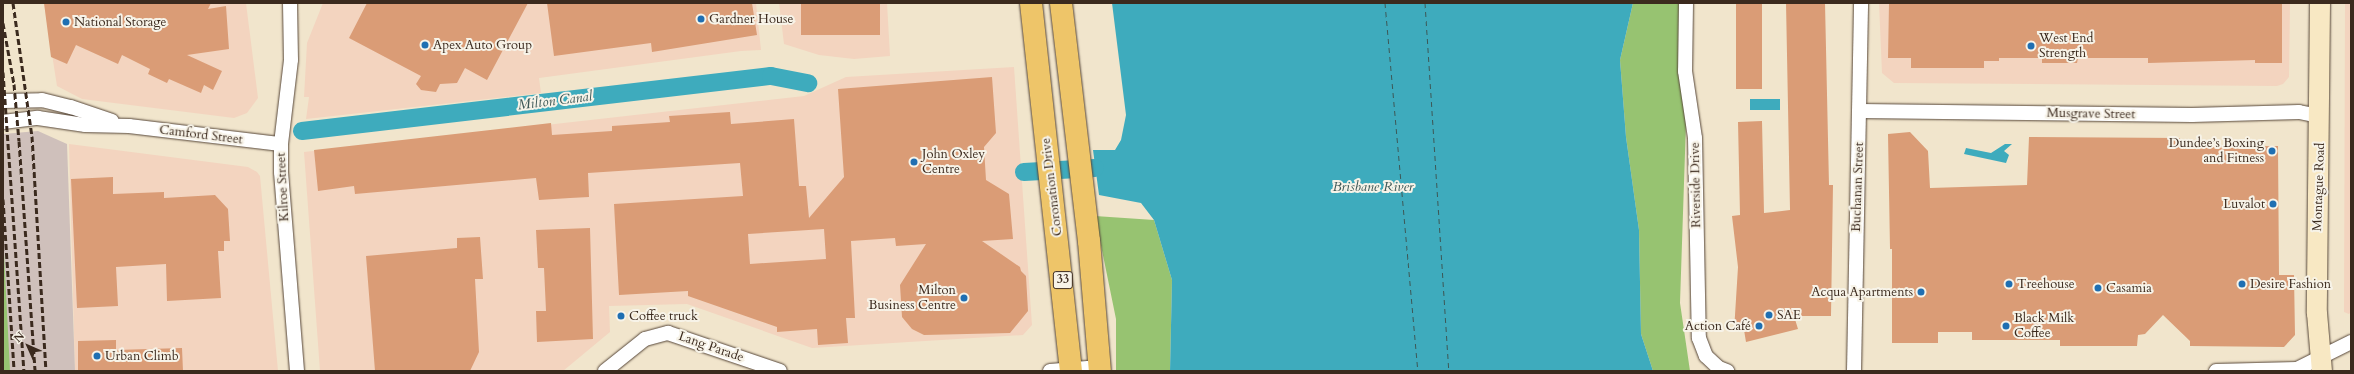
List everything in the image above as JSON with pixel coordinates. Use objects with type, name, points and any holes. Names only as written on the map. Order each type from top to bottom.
[{"type":"highway","name":"Coronation Drive","points":[[1031,3],[1053,191],[1064,370]]},
{"type":"highway","name":"33","points":[[1061,3],[1100,369]]},
{"type":"street","name":"Kilroe Street","points":[[290,3],[291,60],[281,144],[282,179],[297,371]]},
{"type":"street","name":"Riverside Drive","points":[[1686,3],[1684,71],[1695,138],[1699,338],[1701,347],[1713,363],[1727,371]]},
{"type":"street","name":"Buchanan Street","points":[[1854,371],[1861,3]]},
{"type":"street","name":"Montague Road","points":[[2320,3],[2320,116],[2317,260],[2322,364]]},
{"type":"street","name":"Camford Street","points":[[3,101],[42,100],[71,107],[122,125]]},
{"type":"street","name":"Musgrave Street","points":[[1860,111],[2192,115],[2299,112],[2320,116]]},
{"type":"street","name":"Camford Street","points":[[3,122],[38,118],[84,124],[122,125],[281,144]]},
{"type":"street","name":"Lang Parade","points":[[605,371],[645,339],[668,333],[780,371]]},
{"type":"street","points":[[2216,371],[2297,369],[2322,364],[2351,342]]},
{"type":"street","points":[[1064,370],[1100,369]]},
{"type":"shaded area","points":[[44,3],[246,3],[258,98],[247,113],[234,118],[82,99],[57,86]]},
{"type":"shaded area","points":[[323,3],[756,3],[761,50],[741,51],[539,78],[541,93],[306,119],[309,97],[304,97],[307,43]]},
{"type":"shaded area","points":[[779,3],[887,3],[890,56],[854,59],[819,55],[784,44]]},
{"type":"shaded area","points":[[1879,3],[2290,3],[2289,77],[2283,84],[2277,86],[1894,83],[1882,73]]},
{"type":"shaded area","points":[[2345,3],[2351,3],[2351,312],[2349,314],[2344,312]]},
{"type":"shaded area","points":[[1014,67],[1032,325],[1023,335],[812,348],[687,304],[609,306],[610,332],[563,371],[320,371],[304,152],[804,96],[846,77]]},
{"type":"shaded area","points":[[38,131],[67,144],[75,371],[3,371],[3,134]]},
{"type":"shaded area","points":[[69,144],[248,167],[257,172],[260,176],[278,371],[75,371]]},
{"type":"green space","points":[[1633,3],[1690,3],[1680,303],[1690,371],[1653,371],[1641,334],[1639,230],[1626,137],[1620,60]]},
{"type":"green space","points":[[1095,216],[1154,220],[1172,280],[1170,371],[1116,371],[1116,319]]},
{"type":"green space","points":[[3,235],[4,253],[10,371],[3,371]]},
{"type":"water","name":"Brisbane River","points":[[1112,3],[1633,3],[1620,60],[1626,137],[1639,230],[1641,334],[1653,371],[1170,371],[1172,280],[1154,220],[1141,203],[1099,195],[1093,150],[1115,150],[1121,140],[1126,115]]},
{"type":"water","points":[[1750,99],[1780,99],[1780,110],[1750,110]]},
{"type":"water","points":[[2005,144],[2012,144],[2004,151],[2009,155],[2006,163],[1964,154],[1966,148],[1991,153]]},
{"type":"building","points":[[44,3],[211,3],[208,9],[226,6],[229,49],[187,55],[222,71],[213,90],[204,85],[201,93],[169,79],[167,83],[148,74],[150,69],[122,55],[118,64],[76,45],[67,64],[51,57]]},
{"type":"building","name":"Apex Auto Group","points":[[367,3],[528,3],[487,80],[465,68],[457,83],[440,84],[436,92],[421,90],[416,84],[421,76],[349,38]]},
{"type":"building","points":[[547,3],[752,3],[757,35],[652,52],[651,43],[554,56]]},
{"type":"building","points":[[801,3],[880,3],[880,35],[801,35]]},
{"type":"building","points":[[1736,3],[1762,3],[1762,89],[1736,89]]},
{"type":"building","points":[[1786,3],[1825,3],[1829,185],[1833,185],[1831,316],[1794,316],[1798,329],[1746,342],[1744,330],[1734,331],[1738,267],[1732,216],[1740,215],[1738,122],[1762,121],[1764,213],[1790,210]]},
{"type":"building","points":[[1889,3],[2282,3],[2282,63],[2255,63],[2255,60],[2148,63],[2148,58],[2078,58],[2077,63],[2042,63],[2042,58],[1999,58],[1999,61],[1984,61],[1984,68],[1911,68],[1911,58],[1888,58]]},
{"type":"building","points":[[992,77],[996,133],[984,147],[986,180],[1009,194],[1013,239],[982,241],[1020,267],[1021,271],[1026,276],[1028,311],[1010,333],[924,335],[912,329],[902,317],[900,285],[926,244],[896,246],[895,238],[851,241],[855,318],[846,318],[848,343],[818,345],[817,329],[777,332],[777,327],[688,296],[688,291],[619,295],[614,204],[743,196],[740,163],[588,173],[589,197],[539,200],[536,178],[355,194],[354,186],[318,191],[314,150],[551,123],[552,135],[612,131],[612,126],[670,122],[669,116],[730,112],[731,124],[794,119],[799,186],[806,186],[809,218],[844,177],[838,89]],"holes":[[[824,229],[826,259],[750,264],[748,234]]]},
{"type":"building","points":[[1910,132],[1928,151],[1930,188],[2027,185],[2029,137],[2180,138],[2180,147],[2278,146],[2279,275],[2294,275],[2295,335],[2284,347],[2190,346],[2190,341],[2163,315],[2145,334],[2138,335],[2137,346],[2060,346],[2060,340],[1972,340],[1972,332],[1938,332],[1938,343],[1892,343],[1892,249],[1890,249],[1888,134]]},
{"type":"building","points":[[113,177],[113,194],[164,192],[164,198],[215,195],[228,209],[230,241],[224,241],[224,251],[218,251],[221,298],[167,301],[166,264],[116,267],[118,306],[77,308],[71,179]]},
{"type":"building","points":[[590,228],[593,339],[537,342],[536,311],[546,311],[544,268],[538,268],[536,230]]},
{"type":"building","points":[[480,237],[483,279],[475,279],[479,352],[470,371],[375,371],[366,256],[457,248],[457,238]]},
{"type":"building","points":[[116,340],[116,350],[182,348],[183,371],[78,371],[78,341]]},
{"type":"waterway","name":"Milton Canal","points":[[302,131],[771,76],[808,83]]},
{"type":"waterway","name":"Milton Canal","points":[[1024,172],[1095,168]]},
{"type":"ferry route","points":[[1385,3],[1418,371]]},
{"type":"ferry route","points":[[1425,3],[1449,371]]},
{"type":"railway","points":[[13,3],[32,136],[46,371]]},
{"type":"railway","points":[[3,23],[14,84],[35,371]]},
{"type":"railway","points":[[3,72],[24,371]]},
{"type":"railway","points":[[3,199],[14,371]]},
{"type":"place","name":"Gardner House","points":[[701,19]]},
{"type":"place","name":"National Storage","points":[[66,22]]},
{"type":"place","name":"Apex Auto Group","points":[[425,45]]},
{"type":"place","name":"West End Strength","points":[[2031,46]]},
{"type":"place","name":"Dundee’s Boxing and Fitness","points":[[2272,151]]},
{"type":"place","name":"John Oxley Centre","points":[[914,162]]},
{"type":"place","name":"Luvalot","points":[[2273,204]]},
{"type":"place","name":"Treehouse","points":[[2009,284]]},
{"type":"place","name":"Desire Fashion","points":[[2242,284]]},
{"type":"place","name":"Casamia","points":[[2098,288]]},
{"type":"place","name":"Acqua Apartments","points":[[1921,292]]},
{"type":"place","name":"Milton Business Centre","points":[[964,298]]},
{"type":"place","name":"SAE","points":[[1769,315]]},
{"type":"place","name":"Coffee truck","points":[[621,316]]},
{"type":"place","name":"Action Café","points":[[1759,326]]},
{"type":"place","name":"Black Milk Coffee","points":[[2006,326]]},
{"type":"place","name":"Urban Climb","points":[[97,356]]}]
